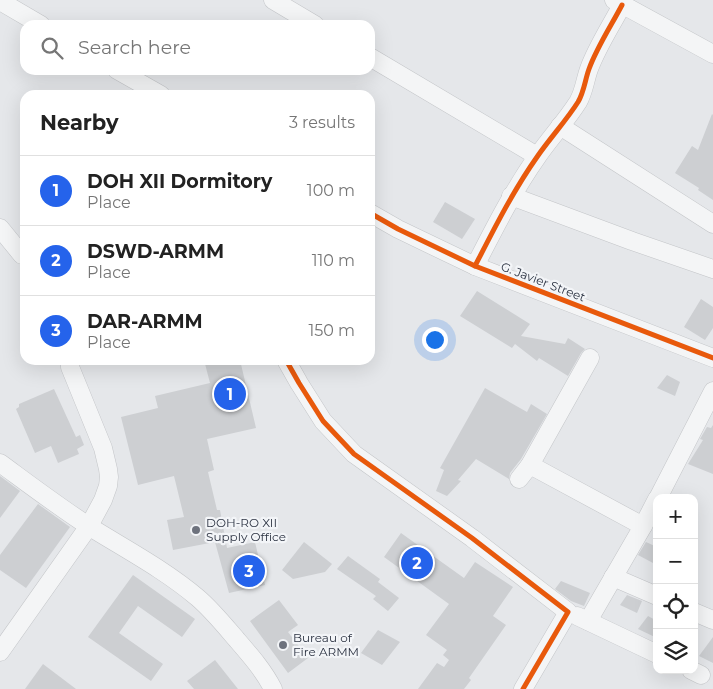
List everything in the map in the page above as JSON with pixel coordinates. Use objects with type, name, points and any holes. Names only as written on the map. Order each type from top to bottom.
[{"type":"street","points":[[273,0],[307,20]]},
{"type":"street","points":[[0,1],[32,20]]},
{"type":"street","points":[[475,266],[511,196],[537,156],[570,115],[580,99],[589,70],[618,2],[713,54]]},
{"type":"street","points":[[375,60],[537,156]]},
{"type":"street","points":[[126,75],[153,90]]},
{"type":"street","points":[[560,126],[713,224]]},
{"type":"street","points":[[511,196],[713,269]]},
{"type":"street","name":"G. Javier Street","points":[[375,216],[475,266],[713,358]]},
{"type":"street","points":[[0,228],[20,253]]},
{"type":"street","points":[[519,479],[530,465],[590,358]]},
{"type":"street","points":[[0,652],[89,526],[108,486],[109,476],[103,448],[76,365]]},
{"type":"street","points":[[289,365],[323,421],[354,454],[472,538],[568,612],[653,652]]},
{"type":"street","points":[[659,494],[713,391]]},
{"type":"street","points":[[0,463],[89,526],[159,568],[199,599],[250,655],[273,689]]},
{"type":"street","points":[[530,465],[643,526]]},
{"type":"street","points":[[588,621],[653,506]]},
{"type":"street","points":[[613,577],[653,594]]},
{"type":"street","points":[[523,689],[568,612]]},
{"type":"street","points":[[698,614],[713,620]]},
{"type":"building","points":[[712,114],[713,200],[698,190],[699,188],[675,173],[692,146],[698,150]]},
{"type":"building","points":[[445,202],[475,219],[462,239],[433,222]]},
{"type":"building","points":[[477,291],[530,324],[521,336],[565,344],[568,338],[585,349],[568,376],[539,358],[537,361],[515,344],[512,348],[460,316]]},
{"type":"building","points":[[701,299],[713,307],[713,328],[705,340],[684,327]]},
{"type":"building","points":[[205,365],[241,365],[256,428],[207,439],[214,470],[208,472],[217,510],[220,510],[227,548],[255,542],[265,585],[229,593],[215,542],[173,550],[167,520],[184,517],[174,476],[138,485],[121,417],[158,408],[155,396],[210,383]]},
{"type":"building","points":[[667,375],[680,382],[675,396],[657,388]]},
{"type":"building","points":[[485,388],[527,412],[531,404],[547,414],[521,459],[510,473],[509,479],[476,459],[458,480],[461,481],[447,496],[436,491],[444,470],[440,468]]},
{"type":"building","points":[[54,389],[76,437],[80,435],[84,445],[77,449],[79,454],[58,463],[51,446],[35,453],[16,409],[19,407],[19,404]]},
{"type":"building","points":[[713,425],[713,474],[688,464],[703,440],[700,439],[707,427],[711,428]]},
{"type":"building","points":[[0,476],[20,491],[0,518]]},
{"type":"building","points":[[38,504],[70,527],[26,588],[0,570],[0,555]]},
{"type":"building","points":[[401,533],[464,578],[475,562],[513,587],[493,616],[506,625],[469,678],[471,680],[464,689],[418,689],[437,663],[444,667],[449,660],[443,655],[447,650],[426,635],[449,604],[384,557]]},
{"type":"building","points":[[304,542],[332,564],[325,572],[293,579],[282,570]]},
{"type":"building","points":[[646,542],[653,545],[653,563],[638,555]]},
{"type":"building","points":[[348,556],[380,579],[378,582],[399,598],[388,611],[373,599],[376,596],[337,569]]},
{"type":"building","points":[[133,575],[195,619],[182,637],[138,606],[119,633],[163,664],[151,681],[88,637]]},
{"type":"building","points":[[561,581],[590,593],[584,606],[571,601],[555,589]]},
{"type":"building","points":[[627,595],[642,601],[637,613],[620,605]]},
{"type":"building","name":"Bureau of Fire ARMM","points":[[279,600],[298,625],[288,632],[308,658],[288,673],[250,621]]},
{"type":"building","points":[[648,616],[653,619],[653,636],[638,629]]},
{"type":"building","points":[[378,630],[400,642],[382,665],[361,653]]},
{"type":"building","points":[[713,637],[713,663],[699,656]]},
{"type":"building","points":[[215,660],[238,689],[194,689],[187,681]]},
{"type":"building","points":[[43,664],[76,689],[25,689]]},
{"type":"cycle path","points":[[475,266],[504,210],[528,170],[578,102],[592,61],[622,5]]},
{"type":"cycle path","points":[[375,216],[475,266],[713,358]]},
{"type":"cycle path","points":[[289,365],[323,421],[354,454],[472,538],[568,612],[523,689]]},
{"type":"place","name":"DOH XII Dormitory","points":[[230,394]]},
{"type":"place","name":"DOH-RO XII Supply Office","points":[[196,530]]},
{"type":"place","name":"DSWD-ARMM","points":[[417,563]]},
{"type":"place","name":"DAR-ARMM","points":[[249,571]]},
{"type":"place","name":"Bureau of Fire ARMM","points":[[283,645]]}]
